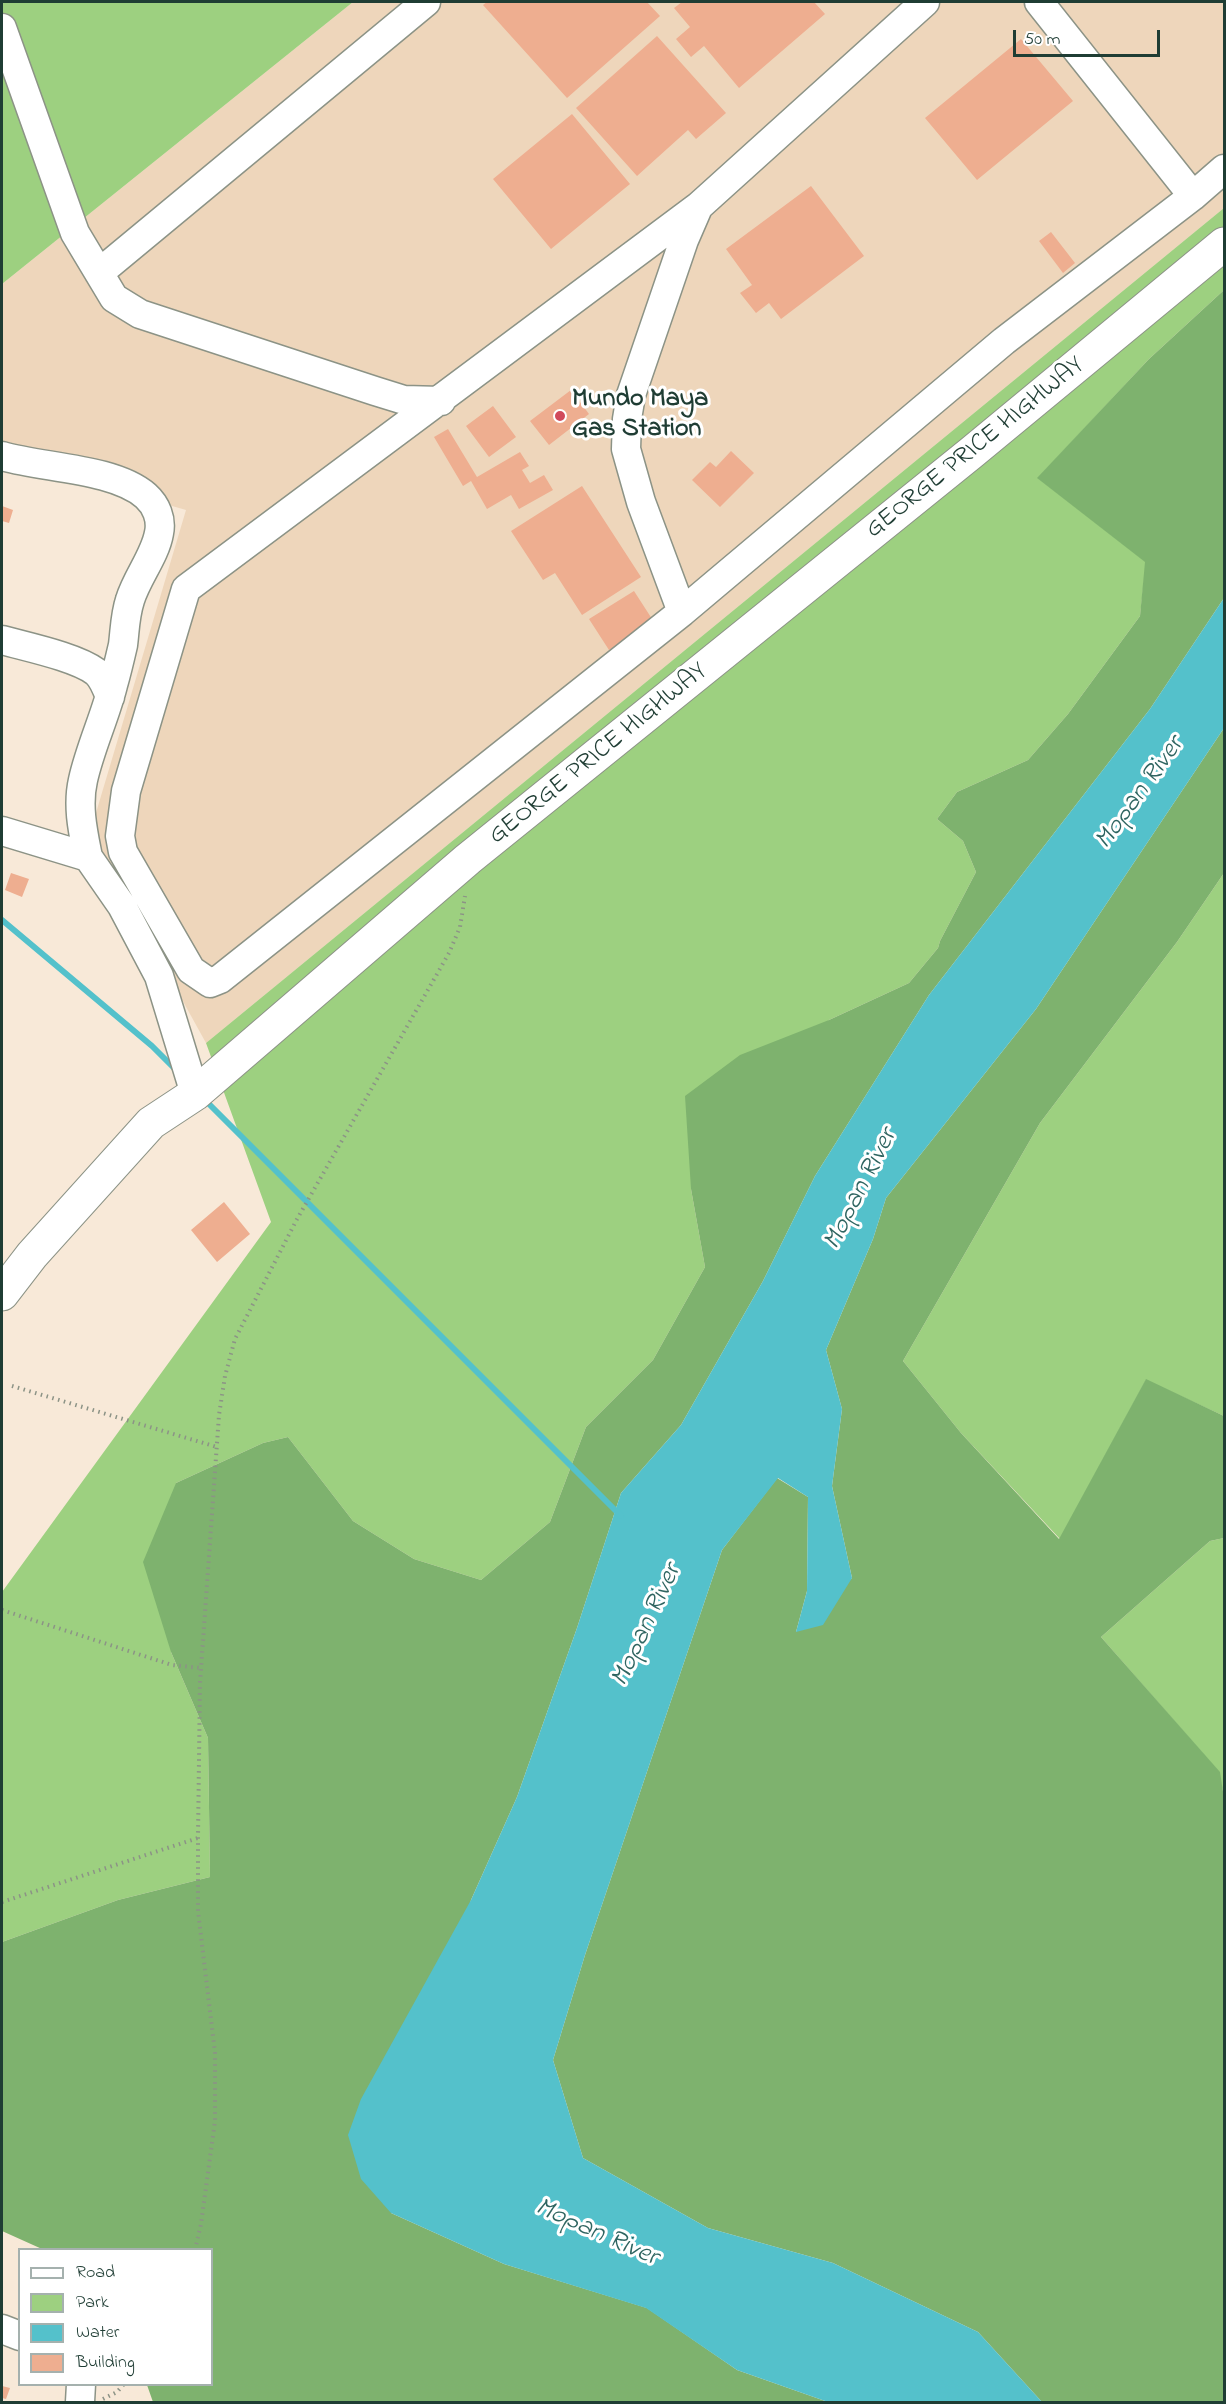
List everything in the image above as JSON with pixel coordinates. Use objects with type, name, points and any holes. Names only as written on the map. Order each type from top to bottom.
[{"type":"highway","name":"GEORGE PRICE HIGHWAY","points":[[2,1294],[32,1255],[151,1123],[195,1094],[468,860],[980,446],[1224,244]]},
{"type":"street","points":[[99,273],[426,2]]},
{"type":"street","points":[[925,2],[699,206],[186,590],[126,791],[120,836],[123,852],[191,970],[201,979],[210,983],[220,980],[682,612],[1004,341],[1193,196],[1224,169]]},
{"type":"street","points":[[1039,2],[1193,196]]},
{"type":"street","points":[[2,28],[75,233],[114,298],[140,314],[404,400],[441,401]]},
{"type":"street","points":[[682,612],[641,502],[626,449],[627,419],[635,384],[684,240],[699,206]]},
{"type":"street","points":[[2,456],[117,481],[136,489],[147,497],[156,509],[160,523],[159,535],[138,578],[125,616],[122,646],[110,697],[82,782],[82,825],[88,857],[122,906],[159,976],[195,1094]]},
{"type":"street","points":[[2,640],[74,662],[97,673],[110,697]]},
{"type":"street","points":[[2,831],[88,857]]},
{"type":"street","points":[[2,2329],[18,2335]]},
{"type":"street","points":[[80,2403],[81,2386]]},
{"type":"path","points":[[195,2248],[201,2224],[215,2121],[216,2080],[198,1911],[198,1838],[201,1668],[217,1447],[225,1376],[235,1339],[296,1221],[449,953],[460,927],[468,860]]},
{"type":"path","points":[[12,1386],[217,1447]]},
{"type":"path","points":[[2,1610],[172,1665],[201,1668]]},
{"type":"path","points":[[2,1902],[198,1838]]},
{"type":"path","points":[[94,2403],[117,2392],[123,2386]]},
{"type":"shaded area","points":[[353,2],[1224,2],[1224,208],[206,1043],[90,833],[186,510],[2,457],[2,284]]},
{"type":"green space","points":[[2,2],[353,2],[2,284]]},
{"type":"green space","points":[[1224,208],[1224,290],[1149,359],[1038,478],[1146,562],[1140,616],[1068,714],[1028,760],[957,792],[937,819],[963,841],[976,872],[938,948],[909,983],[829,1020],[691,1189],[705,1267],[653,1360],[586,1427],[550,1522],[481,1580],[414,1559],[353,1521],[288,1437],[263,1443],[176,1483],[171,1652],[208,1738],[210,1877],[118,1900],[2,1942],[2,1592],[271,1222],[206,1043]]},
{"type":"green space","points":[[1224,290],[1224,598],[1150,709],[929,995],[815,1176],[763,1281],[681,1425],[621,1493],[577,1628],[517,1797],[471,1900],[391,2213],[504,2264],[647,2308],[737,2370],[828,2402],[153,2402],[147,2386],[213,2386],[213,2248],[40,2248],[2,2231],[2,1942],[118,1900],[210,1877],[208,1738],[171,1652],[143,1562],[176,1483],[263,1443],[288,1437],[353,1521],[414,1559],[481,1580],[550,1522],[586,1427],[653,1360],[705,1267],[691,1189],[685,1096],[740,1055],[829,1020],[909,983],[938,948],[976,872],[963,841],[937,819],[957,792],[1028,760],[1068,714],[1140,616],[1145,562],[1037,478],[1149,359]]},
{"type":"green space","points":[[1224,728],[1224,873],[1177,942],[1040,1123],[903,1361],[961,1433],[1059,1539],[1146,1379],[1224,1416],[1224,1538],[1210,1541],[1101,1637],[1220,1772],[1224,1798],[1224,2402],[1042,2402],[978,2332],[833,2263],[708,2228],[583,2158],[553,2060],[585,1955],[722,1550],[777,1478],[808,1497],[807,1591],[796,1632],[852,1578],[832,1486],[842,1409],[826,1350],[873,1239],[886,1198],[1036,1009]]},
{"type":"green space","points":[[1224,873],[1224,1416],[1146,1380],[1060,1539],[961,1433],[903,1361],[1040,1123],[1177,942]]},
{"type":"green space","points":[[1224,1538],[1224,1798],[1219,1772],[1101,1637],[1210,1541]]},
{"type":"water","name":"Mopan River","points":[[1224,598],[1224,728],[1036,1009],[886,1198],[873,1239],[826,1350],[842,1409],[832,1486],[852,1578],[823,1625],[796,1632],[807,1591],[808,1497],[778,1478],[722,1550],[585,1955],[553,2060],[583,2158],[708,2228],[833,2263],[978,2332],[1042,2402],[828,2402],[737,2370],[646,2308],[504,2264],[391,2213],[361,2179],[348,2135],[361,2099],[471,1900],[517,1797],[577,1628],[621,1493],[681,1425],[763,1281],[815,1176],[929,995],[1150,709]]},
{"type":"building","points":[[487,2],[647,2],[660,16],[567,98],[483,5]]},
{"type":"building","points":[[682,2],[814,2],[825,14],[739,88],[704,46],[691,57],[676,39],[690,27],[674,8]]},
{"type":"building","points":[[657,36],[726,113],[696,139],[688,130],[637,176],[576,108]]},
{"type":"building","points":[[1021,39],[1073,101],[977,180],[925,118]]},
{"type":"building","points":[[572,114],[630,184],[551,249],[493,179]]},
{"type":"building","points":[[811,186],[864,256],[781,319],[769,303],[756,313],[740,293],[752,285],[726,249]]},
{"type":"building","points":[[1051,232],[1075,263],[1063,273],[1039,241]]},
{"type":"building","points":[[571,390],[589,414],[549,445],[530,421]]},
{"type":"building","points":[[493,406],[516,437],[489,457],[466,426]]},
{"type":"building","points":[[448,429],[477,477],[520,452],[529,466],[522,470],[530,483],[544,475],[553,490],[519,509],[511,495],[487,509],[471,481],[463,486],[434,437]]},
{"type":"building","points":[[731,451],[754,473],[720,507],[692,480],[710,462],[716,467]]},
{"type":"building","points":[[582,486],[641,577],[582,615],[555,573],[543,580],[511,531]]},
{"type":"building","points":[[2,506],[13,510],[9,523],[2,521]]},
{"type":"building","points":[[634,591],[654,622],[609,650],[589,619]]},
{"type":"building","points":[[11,873],[29,879],[22,897],[5,890]]},
{"type":"building","points":[[224,1202],[250,1234],[217,1262],[191,1230]]},
{"type":"building","points":[[2,2386],[10,2388],[6,2399],[2,2398]]},
{"type":"waterway","points":[[2,920],[152,1046],[176,1070]]},
{"type":"waterway","points":[[204,1099],[621,1516]]},
{"type":"place","name":"Mundo Maya Gas Station","points":[[560,416]]}]
